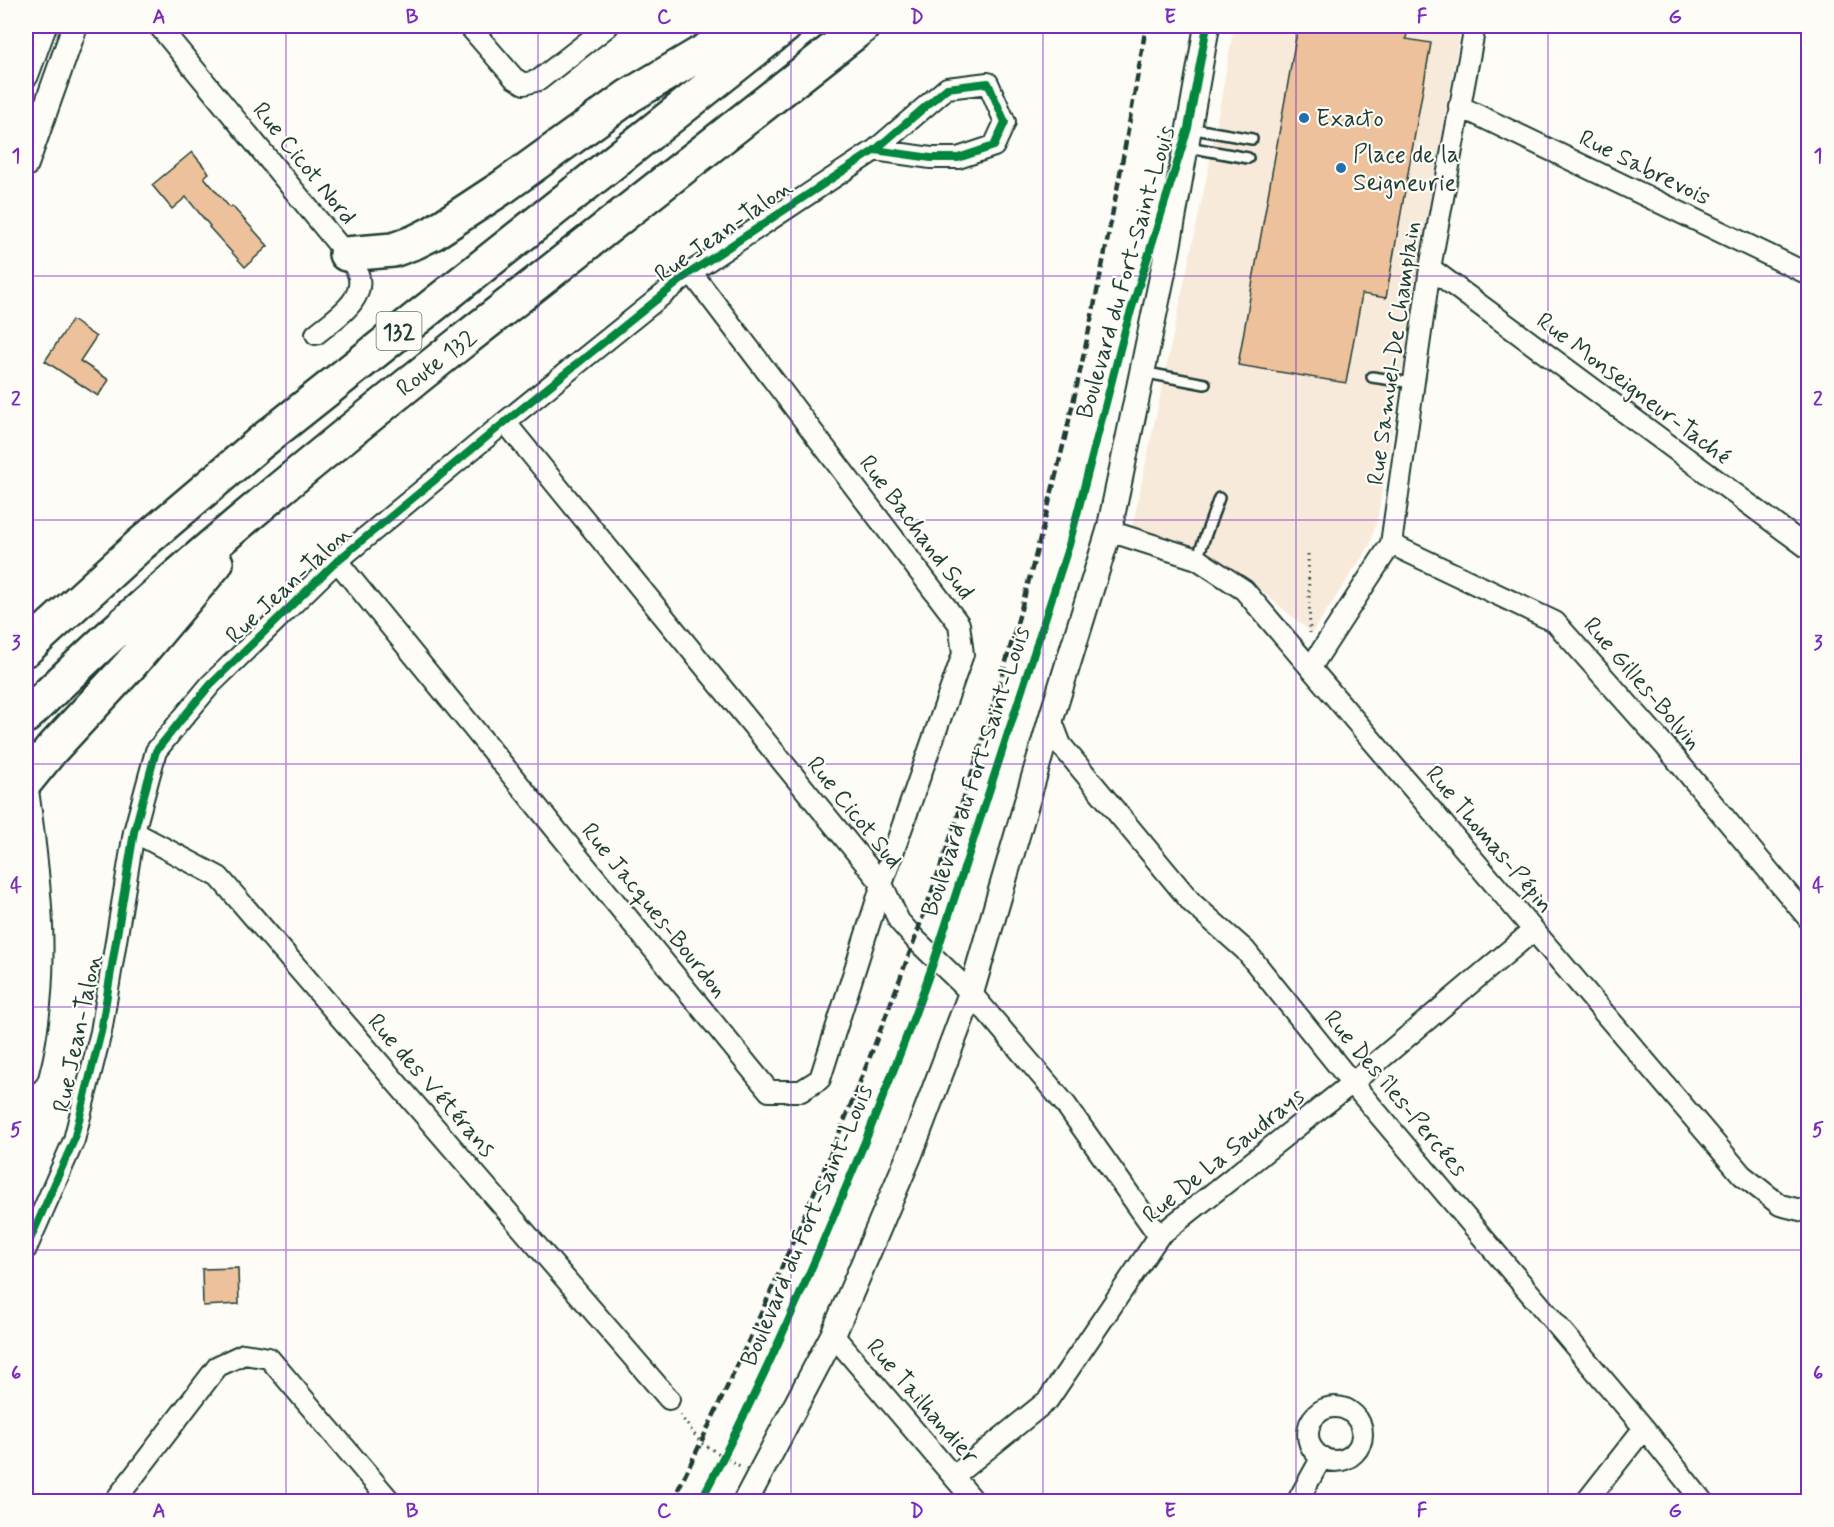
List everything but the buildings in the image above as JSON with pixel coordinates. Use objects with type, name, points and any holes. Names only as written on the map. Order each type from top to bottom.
[{"type":"highway","points":[[346,254],[393,250],[433,233],[503,187],[629,96],[747,26]]},
{"type":"highway","name":"Route 132","points":[[26,649],[134,550],[261,442],[785,26]]},
{"type":"highway","name":"Route 132","points":[[26,716],[158,592],[281,487],[862,26]]},
{"type":"highway","points":[[26,780],[130,665],[281,487]]},
{"type":"street","points":[[26,75],[44,26]]},
{"type":"street","points":[[26,164],[75,26]]},
{"type":"street","name":"Rue Cicot Nord","points":[[159,26],[346,254],[357,272],[358,291],[350,305],[316,334]]},
{"type":"street","points":[[469,26],[514,78],[524,84],[539,80],[608,26]]},
{"type":"street","name":"Boulevard du Fort-Saint-Louis","points":[[745,1502],[833,1335],[910,1155],[971,993],[1109,531],[1167,253],[1207,26]]},
{"type":"street","name":"Rue Samuel-De Champlain","points":[[1311,667],[1391,544],[1430,268],[1475,26]]},
{"type":"street","name":"Rue Jean-Talon","points":[[26,1249],[74,1140],[101,1032],[134,832],[156,752],[211,684],[337,561],[691,272],[875,150],[948,88],[988,83],[1005,122],[994,146],[958,158],[931,158],[875,150]]},
{"type":"street","name":"Rue Sabrevois","points":[[1459,106],[1809,274]]},
{"type":"street","name":"Rue Monseigneur-Taché","points":[[1430,268],[1809,548]]},
{"type":"street","name":"Rue Bachand Sud","points":[[691,272],[959,624],[963,654],[882,884]]},
{"type":"street","name":"Rue Cicot Sud","points":[[505,422],[882,884],[899,921],[971,993],[1066,1105],[1159,1236]]},
{"type":"street","name":"Rue Thomas-Pépin","points":[[1109,531],[1197,559],[1244,590],[1742,1175],[1780,1205],[1809,1212]]},
{"type":"street","name":"Rue Gilles-Bolvin","points":[[1391,544],[1555,622],[1665,746],[1809,918]]},
{"type":"street","name":"Rue Jacques-Bourdon","points":[[337,561],[770,1091],[801,1090],[820,1079],[882,884]]},
{"type":"street","name":"Rue Des îles-Percées","points":[[1051,719],[1061,745],[1192,903],[1245,950],[1352,1083],[1644,1428],[1703,1502]]},
{"type":"street","points":[[26,790],[39,903],[41,961],[38,1009],[26,1072]]},
{"type":"street","name":"Rue des Vétérans","points":[[134,832],[219,877],[669,1399]]},
{"type":"street","name":"Rue De La Saudrays","points":[[954,1476],[1048,1400],[1159,1236],[1352,1083],[1534,930]]},
{"type":"street","name":"Rue Tailhandier","points":[[833,1335],[975,1502]]},
{"type":"street","points":[[114,1502],[218,1366],[244,1354],[269,1358],[391,1502]]},
{"type":"street","points":[[1586,1502],[1644,1428]]},
{"type":"street","points":[[1297,1502],[1322,1457]]},
{"type":"lane","points":[[1187,137],[1252,139]]},
{"type":"lane","points":[[1187,137],[1248,158]]},
{"type":"lane","points":[[1142,372],[1205,384]]},
{"type":"lane","points":[[1372,377],[1413,383]]},
{"type":"lane","points":[[1197,559],[1219,498]]},
{"type":"path","points":[[1308,554],[1311,667]]},
{"type":"path","points":[[669,1399],[701,1443],[758,1477]]},
{"type":"path","points":[[719,1466],[729,1446]]},
{"type":"shaded area","points":[[1234,26],[1461,26],[1378,515],[1370,545],[1312,633],[1252,583],[1196,550],[1132,528],[1209,166]]},
{"type":"railway","points":[[672,1502],[777,1277],[874,1048],[958,814],[996,696],[1048,508],[1080,371],[1109,234],[1146,26]]},
{"type":"cycle path","points":[[700,1502],[754,1395],[819,1250],[862,1150],[935,958],[1069,545],[1125,330],[1188,128],[1207,26]]},
{"type":"cycle path","points":[[26,1249],[74,1140],[101,1032],[134,832],[156,751],[211,684],[337,561],[691,272],[875,150],[947,88],[988,83],[1005,122],[994,146],[958,158],[931,158],[875,150]]},
{"type":"place","name":"Exacto","points":[[1304,118]]},
{"type":"place","name":"Place de la Seigneurie","points":[[1341,168]]}]
